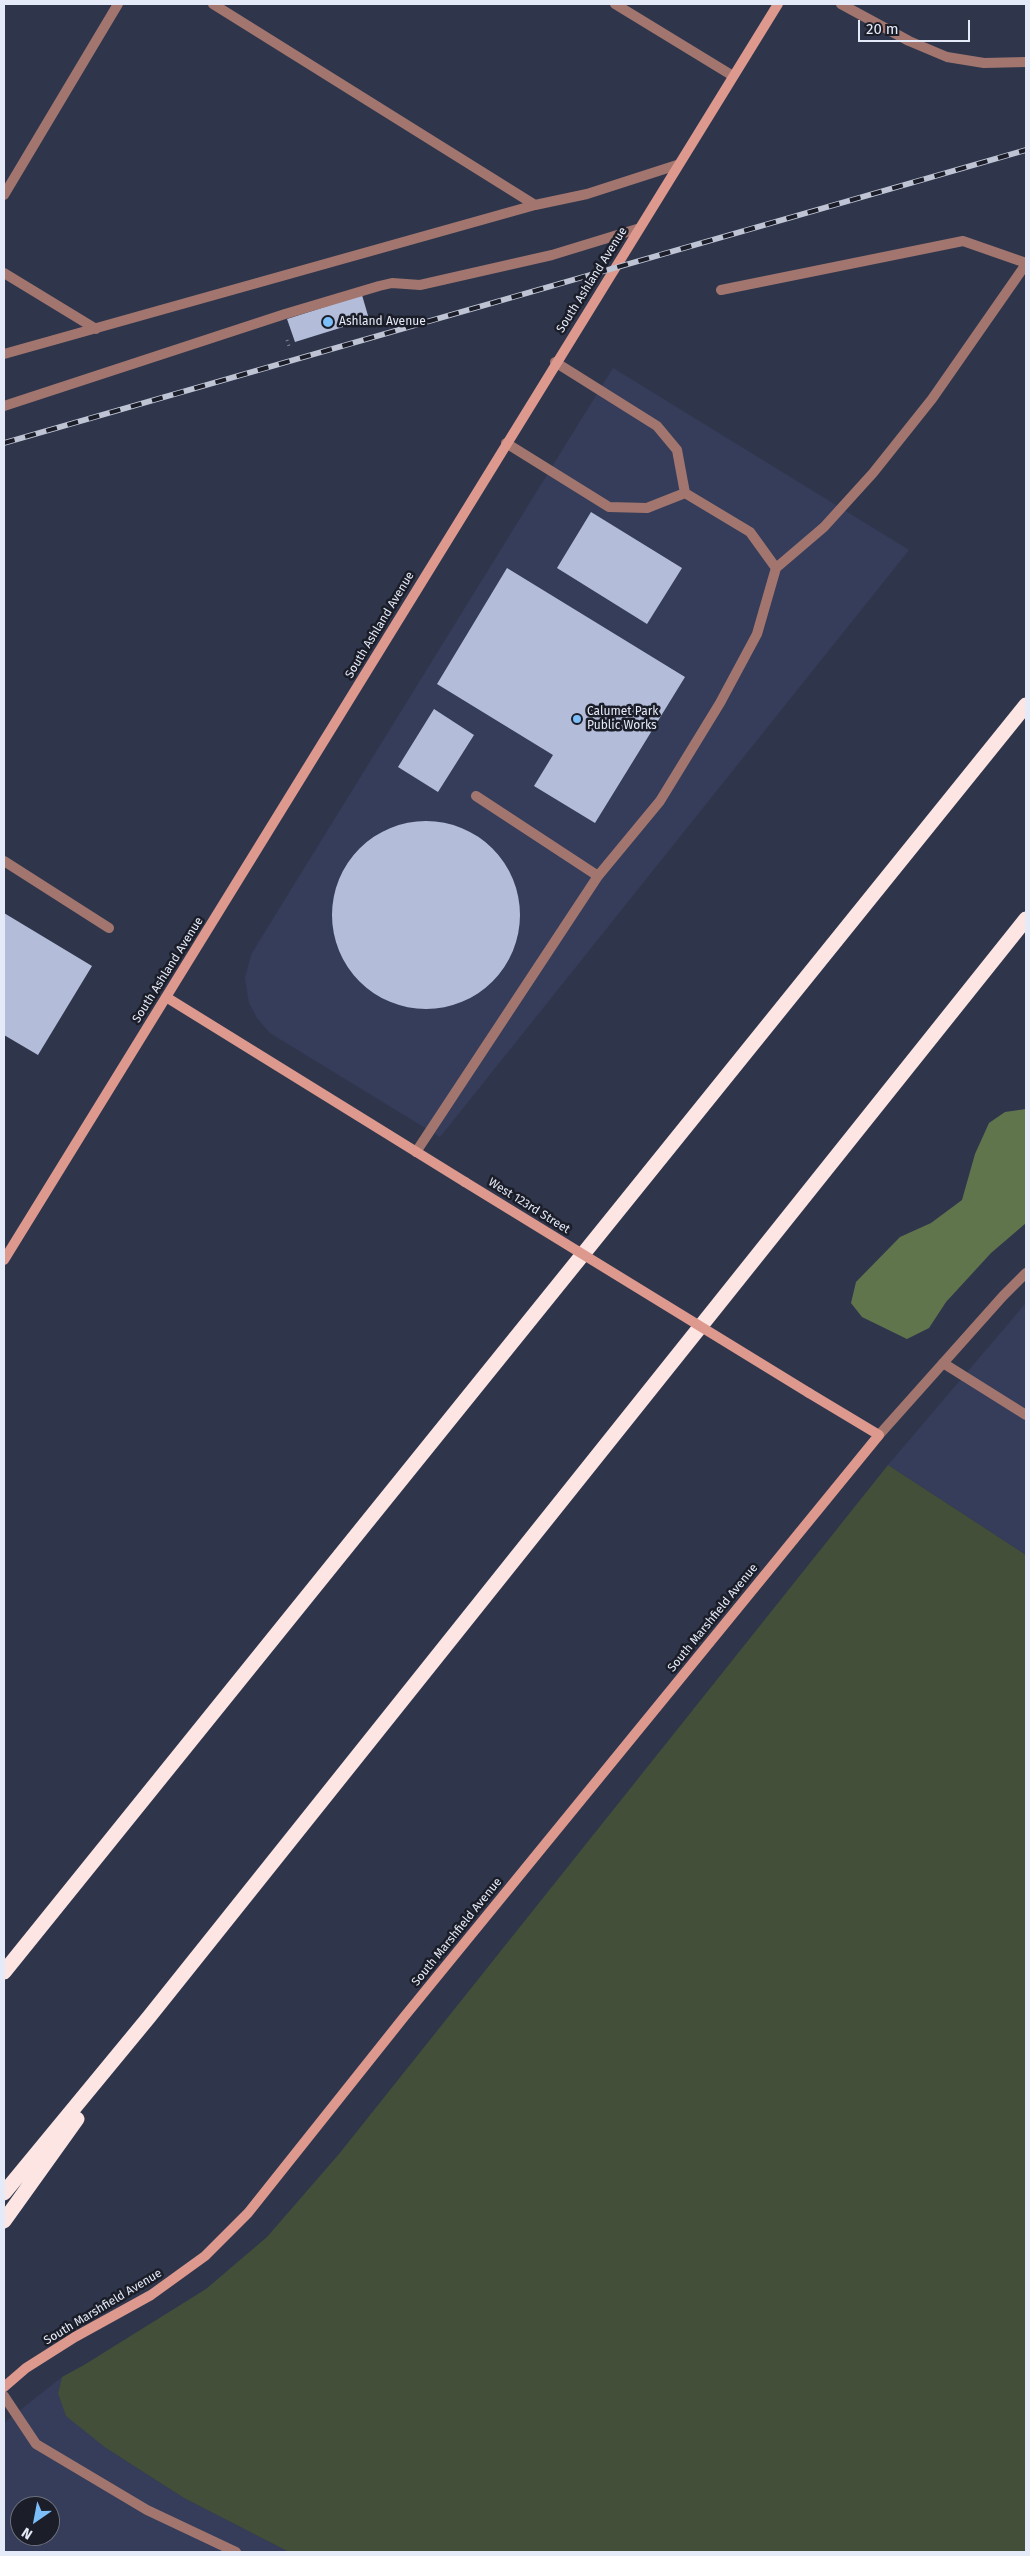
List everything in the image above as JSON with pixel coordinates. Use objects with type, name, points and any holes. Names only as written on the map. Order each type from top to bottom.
[{"type":"highway","points":[[4,1972],[1026,704]]},
{"type":"highway","points":[[4,2193],[149,2017],[1026,919]]},
{"type":"highway","points":[[4,2221],[149,2017]]},
{"type":"main road","name":"South Ashland Avenue","points":[[4,1260],[555,362],[778,4]]},
{"type":"main road","name":"West 123rd Street","points":[[166,997],[879,1435]]},
{"type":"main road","name":"South Marshfield Avenue","points":[[4,2387],[26,2368],[75,2337],[151,2295],[205,2256],[248,2213],[410,2009],[879,1435]]},
{"type":"street","points":[[4,195],[118,4]]},
{"type":"street","points":[[213,4],[535,205]]},
{"type":"street","points":[[615,4],[733,76]]},
{"type":"street","points":[[841,4],[909,41],[947,57],[984,63],[1026,62]]},
{"type":"street","points":[[4,354],[535,205],[587,194],[677,165]]},
{"type":"street","points":[[4,406],[276,317],[380,286],[392,283],[420,285],[552,255],[638,229]]},
{"type":"street","points":[[416,1152],[598,876],[660,801],[720,703],[757,634],[776,568],[824,527],[873,474],[932,398],[1026,264],[964,241],[721,290]]},
{"type":"street","points":[[4,273],[96,328]]},
{"type":"street","points":[[555,362],[657,426],[677,450],[685,493],[750,532],[776,568]]},
{"type":"street","points":[[506,443],[609,507],[647,508],[685,493]]},
{"type":"street","points":[[476,796],[598,876]]},
{"type":"street","points":[[4,861],[109,928]]},
{"type":"street","points":[[879,1435],[1026,1272]]},
{"type":"street","points":[[943,1363],[1026,1415]]},
{"type":"street","points":[[4,2396],[36,2444],[147,2510],[224,2549],[236,2552]]},
{"type":"shaded area","name":"Calumet Park Public Works","points":[[613,368],[909,550],[440,1137],[270,1033],[257,1018],[249,1003],[245,978],[251,955],[263,935]]},
{"type":"shaded area","points":[[1026,1303],[1026,1555],[888,1465]]},
{"type":"shaded area","points":[[62,2377],[58,2393],[106,2448],[184,2498],[289,2552],[4,2552],[4,2423]]},
{"type":"green space","points":[[1026,1109],[1026,1223],[991,1253],[946,1302],[929,1328],[907,1339],[862,1317],[851,1303],[856,1282],[900,1237],[931,1223],[962,1200],[975,1154],[989,1123],[1005,1112]]},
{"type":"green space","points":[[888,1465],[1026,1555],[1026,2552],[289,2552],[184,2498],[106,2448],[66,2416],[58,2393],[62,2377],[206,2289],[267,2237],[339,2154]]},
{"type":"building","points":[[362,295],[369,319],[295,342],[287,319]]},
{"type":"building","points":[[591,512],[682,568],[647,624],[557,568]]},
{"type":"building","name":"Calumet Park Public Works","points":[[507,568],[685,677],[595,823],[534,786],[553,755],[437,684]]},
{"type":"building","points":[[434,709],[474,735],[438,792],[398,767]]},
{"type":"building","points":[[426,821],[453,825],[470,832],[492,849],[509,871],[516,888],[520,915],[516,942],[509,959],[492,981],[470,998],[453,1005],[426,1009],[399,1005],[382,998],[360,981],[343,959],[336,942],[332,915],[336,888],[343,871],[360,849],[382,832],[399,825]]},
{"type":"building","points":[[4,913],[92,966],[38,1055],[4,1035]]},
{"type":"railway","points":[[4,443],[1026,150]]},
{"type":"place","name":"Ashland Avenue","points":[[328,322]]},
{"type":"place","name":"Calumet Park Public Works","points":[[577,719]]}]
